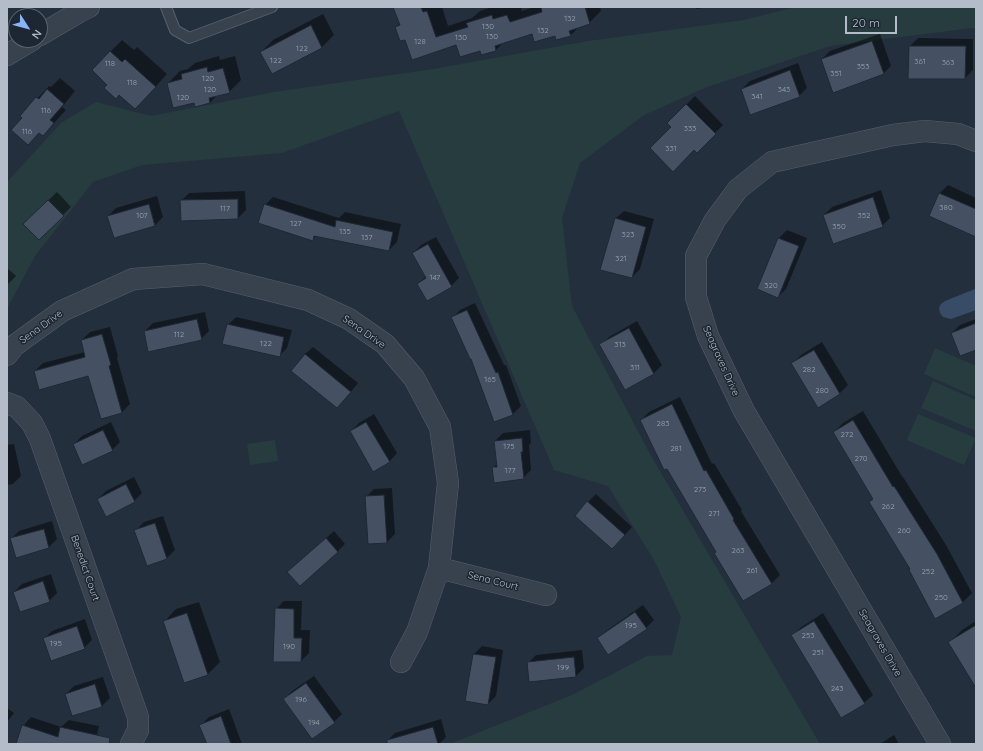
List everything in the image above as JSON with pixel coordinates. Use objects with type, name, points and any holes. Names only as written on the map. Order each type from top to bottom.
[{"type":"street","points":[[48,30],[89,7]]},
{"type":"street","points":[[7,56],[20,48]]},
{"type":"street","name":"Seagraves Drive","points":[[940,744],[744,411],[708,336],[696,296],[696,256],[715,220],[738,189],[772,162],[892,135],[924,131],[958,134],[976,141]]},
{"type":"street","name":"Sena Drive","points":[[7,355],[15,345],[62,311],[133,279],[203,274],[308,300],[349,319],[385,344],[414,378],[440,427],[448,484],[439,568],[417,632],[401,662]]},
{"type":"street","name":"Benedict Court","points":[[7,403],[17,407],[32,423],[40,439],[138,717],[138,730],[131,744]]},
{"type":"street","name":"Sena Court","points":[[439,568],[546,595]]},
{"type":"lane","points":[[166,7],[175,30],[189,38],[272,7]]},
{"type":"green space","points":[[796,7],[976,7],[976,29],[972,28],[830,46],[707,87],[644,115],[580,163],[562,218],[572,306],[650,454],[820,744],[450,744],[572,695],[647,656],[672,655],[681,617],[654,560],[608,486],[554,470],[399,111],[282,153],[142,165],[93,182],[35,256],[7,309],[7,182],[61,123],[96,102],[151,116],[274,92],[433,69],[588,41],[744,20]]},
{"type":"green space","points":[[935,348],[976,366],[976,397],[924,374]]},
{"type":"green space","points":[[933,381],[976,400],[976,431],[921,408]]},
{"type":"green space","points":[[918,414],[976,438],[964,465],[907,440]]},
{"type":"green space","points":[[275,440],[278,461],[250,465],[247,444]]},
{"type":"water","points":[[975,289],[976,310],[951,319],[943,317],[939,308],[941,304]]},
{"type":"building","points":[[393,7],[421,7],[423,12],[427,11],[436,37],[468,27],[466,23],[492,15],[493,19],[507,15],[510,22],[542,12],[541,7],[585,7],[590,24],[569,31],[571,36],[556,40],[555,36],[534,42],[532,34],[495,46],[496,51],[481,55],[480,51],[460,57],[456,45],[412,60],[405,40],[400,41],[395,27],[400,25]]},
{"type":"building","points":[[311,25],[322,48],[272,74],[260,52]]},
{"type":"building","points":[[872,41],[884,74],[833,93],[821,59]]},
{"type":"building","points":[[909,46],[966,46],[965,79],[908,79]]},
{"type":"building","points":[[110,51],[122,62],[125,59],[156,87],[135,109],[119,95],[116,99],[104,88],[107,85],[92,70]]},
{"type":"building","points":[[207,67],[208,72],[223,68],[230,93],[209,98],[210,103],[195,107],[194,103],[173,108],[167,83],[182,79],[181,74]]},
{"type":"building","points":[[790,70],[800,97],[750,115],[741,89]]},
{"type":"building","points":[[47,89],[64,104],[50,120],[54,123],[43,136],[39,133],[28,145],[11,130],[22,118],[20,116],[36,97],[39,99]]},
{"type":"building","points":[[686,104],[716,134],[697,153],[694,150],[673,172],[650,148],[671,127],[667,123]]},
{"type":"building","points":[[939,193],[976,209],[976,237],[929,216]]},
{"type":"building","points":[[873,197],[883,227],[833,244],[823,215]]},
{"type":"building","points":[[238,199],[238,219],[181,221],[180,200]]},
{"type":"building","points":[[48,200],[64,216],[39,240],[23,224]]},
{"type":"building","points":[[149,204],[155,226],[114,238],[107,216]]},
{"type":"building","points":[[264,204],[335,227],[336,220],[393,232],[389,251],[314,236],[313,241],[258,223]]},
{"type":"building","points":[[615,218],[646,227],[632,278],[600,270]]},
{"type":"building","points":[[778,238],[799,246],[778,298],[757,289]]},
{"type":"building","points":[[428,244],[452,287],[427,301],[417,284],[426,278],[412,253]]},
{"type":"building","points":[[467,310],[496,373],[498,372],[513,415],[494,422],[471,359],[451,317]]},
{"type":"building","points":[[197,319],[202,340],[148,352],[144,331]]},
{"type":"building","points":[[976,323],[976,350],[960,356],[951,333]]},
{"type":"building","points":[[227,324],[284,337],[280,357],[222,344]]},
{"type":"building","points":[[629,328],[654,374],[625,390],[599,344]]},
{"type":"building","points":[[102,334],[122,413],[101,419],[88,376],[39,390],[34,371],[85,357],[81,340]]},
{"type":"building","points":[[814,350],[840,394],[818,408],[791,363]]},
{"type":"building","points":[[305,354],[351,392],[337,408],[291,371]]},
{"type":"building","points":[[672,404],[704,471],[706,470],[734,519],[733,520],[772,584],[743,601],[667,469],[664,470],[640,420]]},
{"type":"building","points":[[853,420],[893,487],[894,486],[937,554],[963,603],[935,619],[909,570],[910,569],[869,502],[873,499],[833,432]]},
{"type":"building","points":[[366,422],[390,462],[373,472],[350,431]]},
{"type":"building","points":[[103,430],[113,451],[82,465],[73,444]]},
{"type":"building","points":[[522,438],[523,452],[521,452],[524,479],[494,483],[492,467],[497,467],[494,441]]},
{"type":"building","points":[[126,484],[135,502],[106,517],[97,499]]},
{"type":"building","points":[[384,495],[387,543],[368,544],[365,496]]},
{"type":"building","points":[[587,501],[625,535],[612,549],[575,516]]},
{"type":"building","points":[[155,523],[167,559],[147,566],[134,530]]},
{"type":"building","points":[[44,529],[49,548],[16,558],[10,538]]},
{"type":"building","points":[[326,538],[338,552],[300,586],[287,572]]},
{"type":"building","points":[[43,581],[50,602],[20,612],[13,592]]},
{"type":"building","points":[[275,608],[294,609],[294,638],[302,638],[301,662],[273,662]]},
{"type":"building","points":[[635,612],[647,629],[608,655],[597,638]]},
{"type":"building","points":[[187,613],[208,675],[184,683],[163,621]]},
{"type":"building","points":[[814,621],[865,704],[841,718],[791,635]]},
{"type":"building","points":[[976,625],[976,688],[948,642]]},
{"type":"building","points":[[77,626],[85,649],[51,661],[43,638]]},
{"type":"building","points":[[473,654],[496,657],[488,705],[465,701]]},
{"type":"building","points":[[574,657],[576,677],[529,682],[527,662]]},
{"type":"building","points":[[306,683],[335,723],[312,739],[283,699]]},
{"type":"building","points":[[95,684],[102,707],[72,716],[65,694]]},
{"type":"building","points":[[221,716],[231,744],[207,744],[199,725]]},
{"type":"building","points":[[22,725],[58,737],[60,727],[110,738],[109,744],[16,744]]},
{"type":"building","points":[[433,727],[438,744],[387,744],[387,740]]}]
